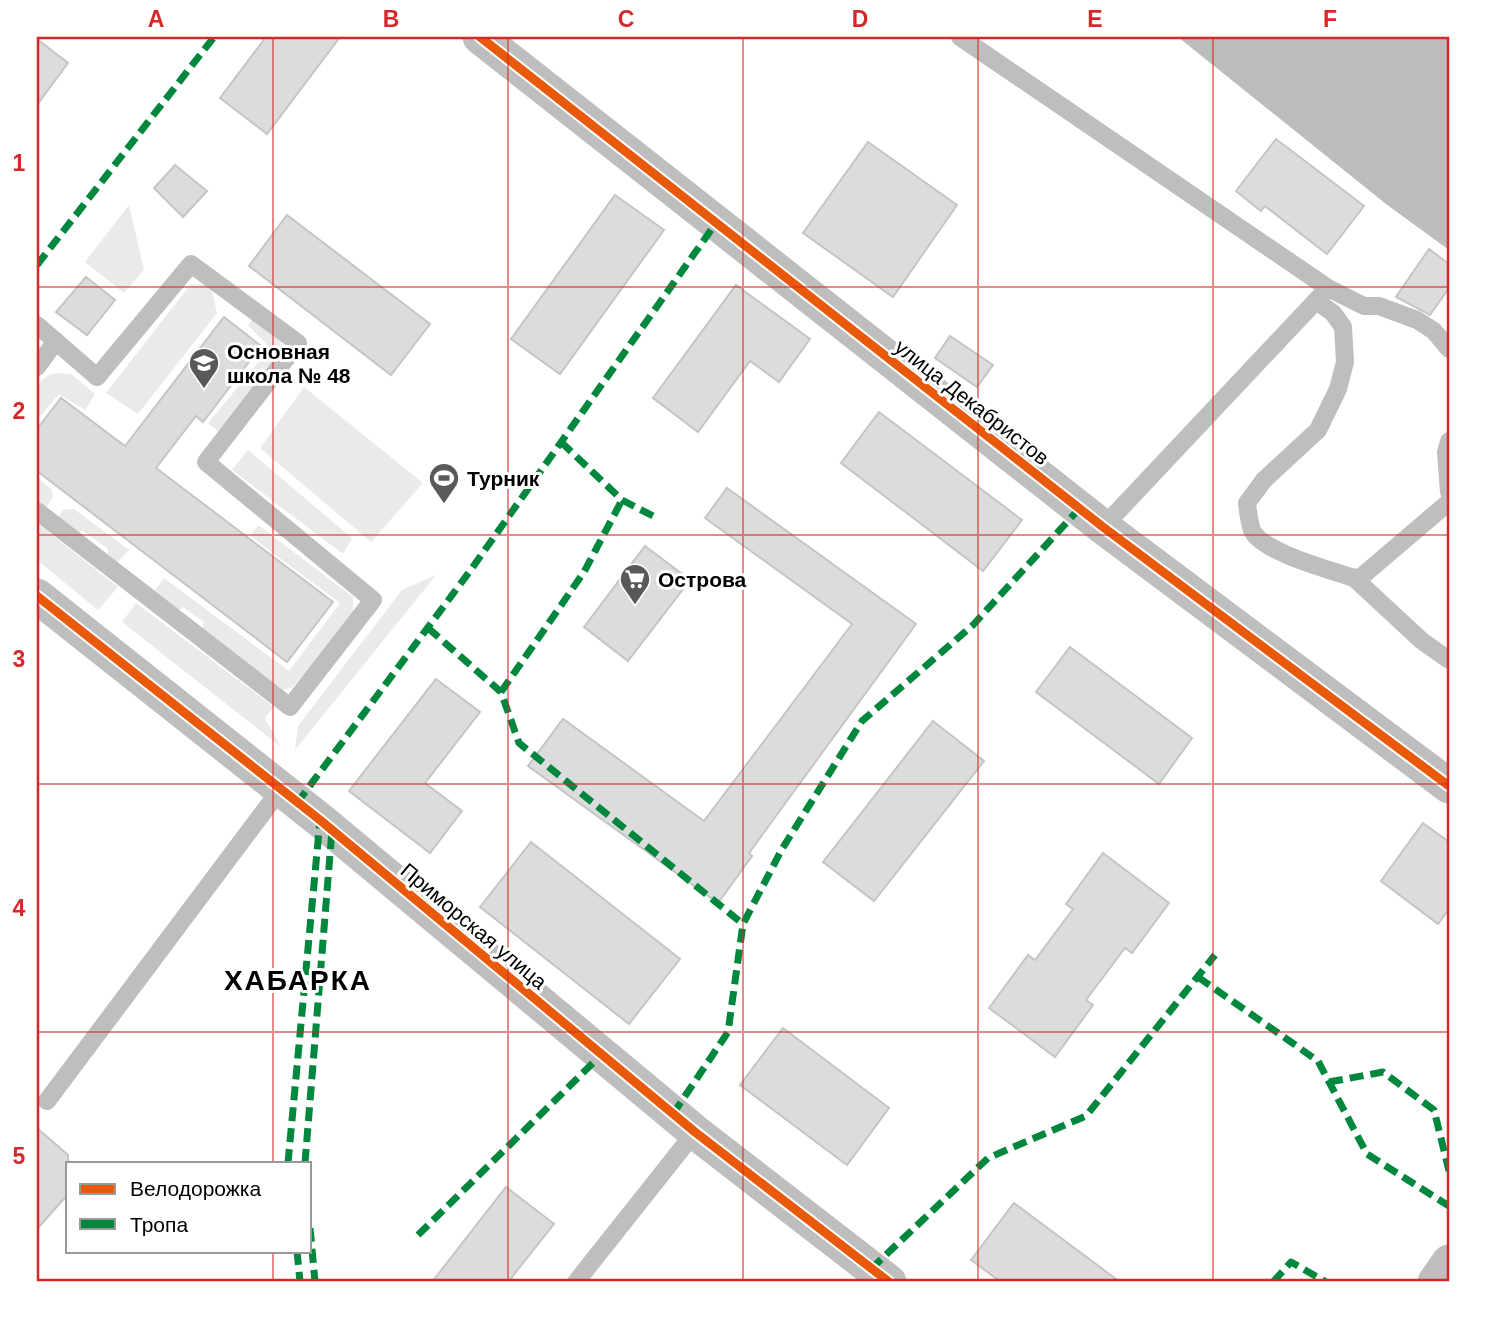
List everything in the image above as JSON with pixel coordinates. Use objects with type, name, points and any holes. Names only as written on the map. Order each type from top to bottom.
[{"type":"street","name":"улица Декабристов","points":[[480,37],[1103,527],[1449,786]]},
{"type":"street","name":"Приморская улица","points":[[37,596],[280,790],[695,1132],[889,1282]]},
{"type":"street","points":[[1435,1282],[1449,1262]]},
{"type":"lane","points":[[960,37],[1322,294],[1364,306],[1379,306],[1417,320],[1434,331],[1449,349]]},
{"type":"lane","points":[[37,324],[97,377],[191,264],[298,343],[206,462],[373,600],[289,707],[37,511]]},
{"type":"lane","points":[[1103,527],[1322,294]]},
{"type":"lane","points":[[1322,294],[1343,327],[1346,362],[1338,389],[1318,430],[1264,480],[1247,503],[1252,531],[1260,541],[1276,551],[1354,578],[1422,641],[1449,660]]},
{"type":"lane","points":[[37,367],[56,341]]},
{"type":"lane","points":[[1449,441],[1446,452],[1449,492]]},
{"type":"lane","points":[[1354,578],[1361,577],[1449,502]]},
{"type":"lane","points":[[47,1101],[280,790]]},
{"type":"lane","points":[[576,1282],[695,1132]]},
{"type":"shaded area","points":[[1178,37],[1449,37],[1449,250],[1386,204]]},
{"type":"shaded area","points":[[129,205],[144,270],[124,293],[85,262]]},
{"type":"shaded area","points":[[191,284],[211,286],[217,313],[138,414],[106,393]]},
{"type":"shaded area","points":[[255,317],[280,339],[283,355],[218,431],[208,423],[270,348],[248,325]]},
{"type":"shaded area","points":[[56,373],[71,374],[95,394],[85,410],[59,394],[37,420],[36,397],[39,385],[42,380]]},
{"type":"shaded area","points":[[304,387],[423,483],[371,542],[260,448]]},
{"type":"shaded area","points":[[248,450],[352,538],[343,554],[232,470]]},
{"type":"shaded area","points":[[37,477],[52,490],[53,498],[46,508],[37,501]]},
{"type":"shaded area","points":[[74,509],[129,550],[117,563],[108,556],[108,549],[82,530],[78,535],[58,518],[63,510]]},
{"type":"shaded area","points":[[37,523],[118,587],[98,610],[37,560]]},
{"type":"shaded area","points":[[258,525],[353,597],[353,617],[292,688],[281,690],[202,629],[204,622],[183,607],[175,614],[153,593],[164,578],[289,671],[340,603],[250,536]]},
{"type":"shaded area","points":[[436,575],[295,750],[298,726],[402,590]]},
{"type":"shaded area","points":[[136,603],[274,707],[265,718],[281,747],[122,622]]},
{"type":"building","points":[[266,37],[340,37],[267,134],[220,98]]},
{"type":"building","points":[[37,39],[68,63],[37,105]]},
{"type":"building","points":[[1276,139],[1364,206],[1327,254],[1265,206],[1261,211],[1236,191]]},
{"type":"building","points":[[868,142],[957,205],[893,297],[803,233]]},
{"type":"building","points":[[175,165],[207,191],[183,217],[154,188]]},
{"type":"building","points":[[615,195],[664,230],[560,374],[511,339]]},
{"type":"building","points":[[287,215],[430,324],[391,375],[249,266]]},
{"type":"building","points":[[1429,249],[1449,264],[1449,288],[1430,315],[1396,297]]},
{"type":"building","points":[[86,277],[115,300],[87,335],[56,312]]},
{"type":"building","points":[[736,285],[810,339],[779,382],[750,361],[698,432],[653,398]]},
{"type":"building","points":[[224,317],[261,346],[203,422],[196,416],[156,468],[333,602],[287,662],[37,471],[37,429],[61,398],[125,446]]},
{"type":"building","points":[[950,336],[993,365],[977,387],[935,358]]},
{"type":"building","points":[[879,412],[1022,520],[983,571],[841,463]]},
{"type":"building","points":[[727,488],[916,624],[749,853],[752,856],[718,903],[528,766],[563,719],[704,821],[852,624],[705,518]]},
{"type":"building","name":"Острова","points":[[645,546],[690,580],[628,661],[584,627]]},
{"type":"building","points":[[1070,647],[1192,738],[1159,784],[1036,692]]},
{"type":"building","points":[[436,679],[480,712],[425,783],[462,811],[430,853],[349,791]]},
{"type":"building","points":[[933,721],[984,761],[874,901],[823,862]]},
{"type":"building","points":[[1423,823],[1449,842],[1449,909],[1438,924],[1381,881]]},
{"type":"building","points":[[531,842],[680,959],[629,1024],[480,907]]},
{"type":"building","points":[[1103,853],[1169,903],[1132,953],[1125,948],[1086,1000],[1093,1005],[1055,1057],[989,1008],[1028,955],[1035,960],[1073,909],[1066,904]]},
{"type":"building","points":[[783,1028],[889,1108],[847,1165],[740,1085]]},
{"type":"building","points":[[37,1128],[68,1155],[68,1162],[66,1196],[37,1229]]},
{"type":"building","points":[[506,1187],[554,1224],[508,1282],[432,1282]]},
{"type":"building","points":[[1014,1203],[1120,1282],[1001,1282],[971,1260]]},
{"type":"marked path","points":[[37,265],[214,37]]},
{"type":"marked path","points":[[297,803],[470,571],[716,223]]},
{"type":"marked path","points":[[561,442],[622,500],[655,517]]},
{"type":"marked path","points":[[501,692],[584,572],[622,500]]},
{"type":"marked path","points":[[673,1114],[728,1032],[743,924],[782,849],[862,721],[973,625],[1079,509]]},
{"type":"marked path","points":[[428,628],[501,692],[519,743],[743,924]]},
{"type":"marked path","points":[[288,1162],[320,820]]},
{"type":"marked path","points":[[305,1162],[332,830]]},
{"type":"marked path","points":[[871,1269],[988,1158],[1086,1116],[1215,955]]},
{"type":"marked path","points":[[1198,977],[1318,1061],[1367,1154],[1449,1206]]},
{"type":"marked path","points":[[418,1235],[601,1055]]},
{"type":"marked path","points":[[1329,1082],[1383,1072],[1434,1110],[1449,1171]]},
{"type":"marked path","points":[[312,1250],[315,1282]]},
{"type":"marked path","points":[[297,1252],[300,1282]]},
{"type":"marked path","points":[[1273,1282],[1291,1262],[1326,1282]]},
{"type":"cycle path","points":[[480,37],[1103,527],[1449,786]]},
{"type":"cycle path","points":[[37,596],[320,820],[695,1132],[889,1282]]},
{"type":"place","name":"Основная школа № 48","points":[[204,390]]},
{"type":"place","name":"Турник","points":[[444,505]]},
{"type":"place","name":"Острова","points":[[635,606]]},
{"type":"district","name":"ХАБАРКА","points":[[298,980]]}]
